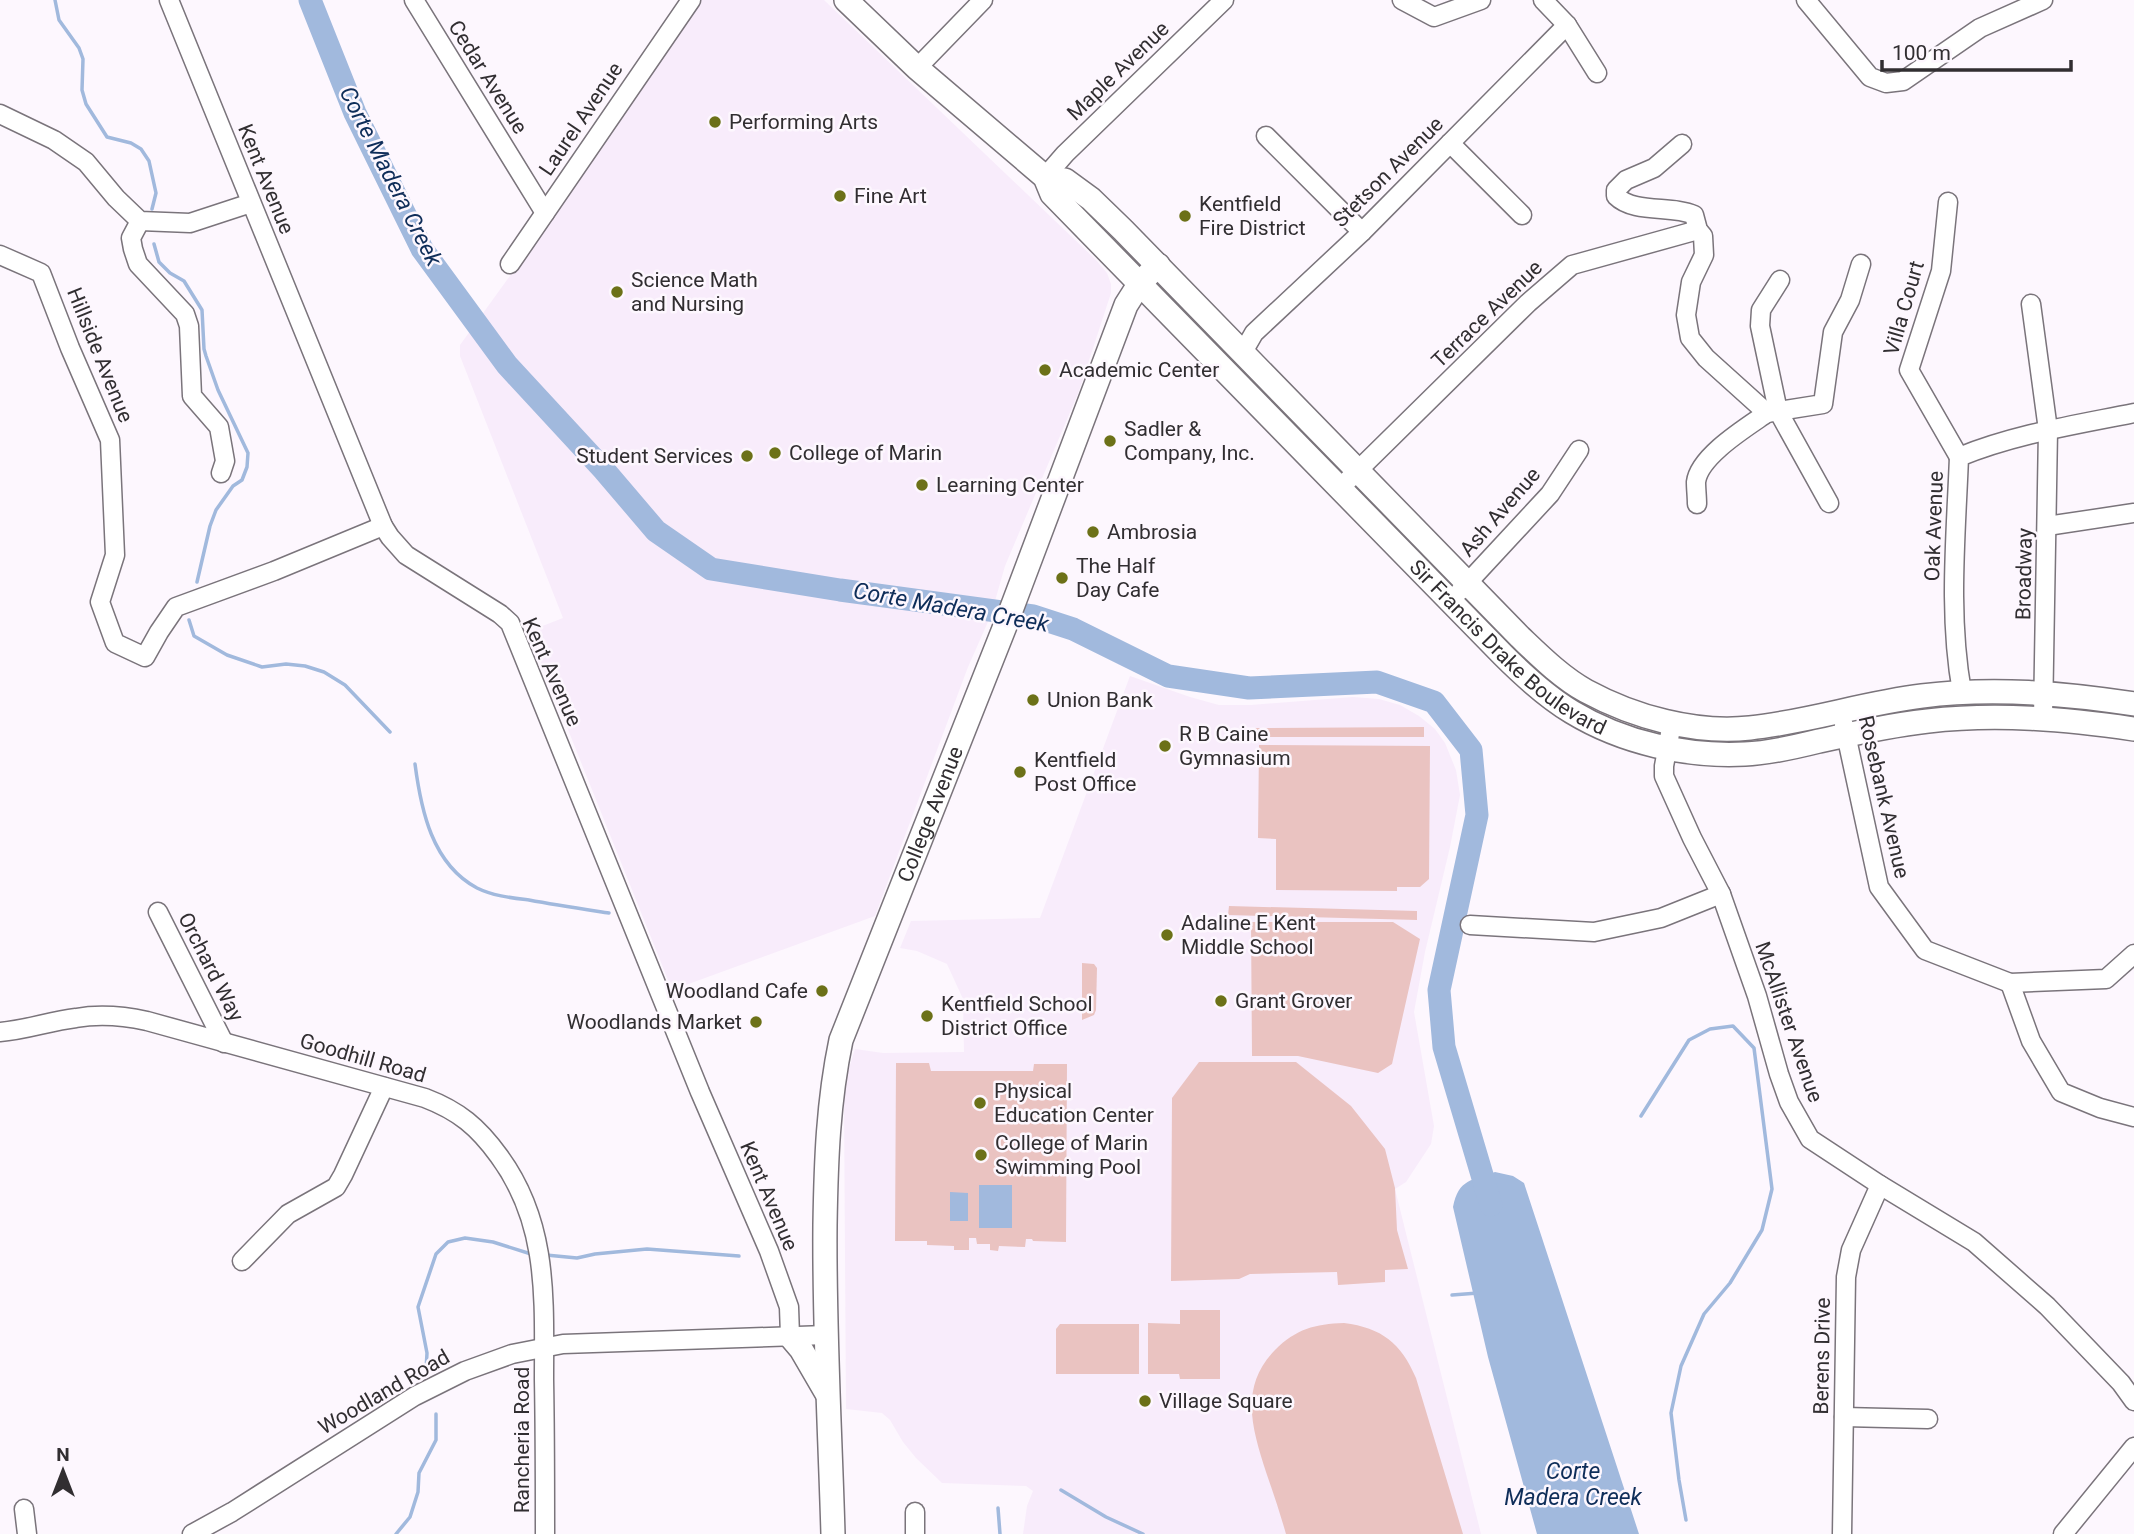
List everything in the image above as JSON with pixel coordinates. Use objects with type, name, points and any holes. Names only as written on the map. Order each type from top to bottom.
[{"type":"main road","name":"Sir Francis Drake Boulevard","points":[[846,0],[917,68],[1045,177],[1052,194],[1450,601],[1520,672],[1572,712],[1623,735],[1667,748],[1707,754],[1746,754],[1927,721],[2001,716],[2134,729]]},
{"type":"main road","name":"Sir Francis Drake Boulevard","points":[[1045,177],[1065,180],[1091,199],[1538,654],[1585,691],[1630,710],[1672,723],[1709,729],[1746,729],[1882,702],[1962,692],[2045,693],[2134,704]]},
{"type":"main road","name":"College Avenue","points":[[833,1534],[824,1289],[828,1124],[842,1040],[1007,621],[1126,305],[1140,283],[1158,265]]},
{"type":"main road","points":[[790,1336],[801,1349],[827,1394]]},
{"type":"street","name":"Kent Avenue","points":[[169,0],[383,526],[406,555],[500,614],[510,624],[699,1092],[769,1251],[789,1307],[790,1336]]},
{"type":"street","name":"Cedar Avenue","points":[[414,0],[545,213]]},
{"type":"street","points":[[917,68],[984,0]]},
{"type":"street","name":"Maple Avenue","points":[[1045,177],[1065,154],[1224,0]]},
{"type":"street","points":[[1402,0],[1434,16],[1481,0]]},
{"type":"street","points":[[1543,0],[1567,25],[1597,73]]},
{"type":"street","points":[[1806,0],[1870,78],[1886,83],[1903,81],[1980,28],[2043,0]]},
{"type":"street","name":"Laurel Avenue","points":[[510,264],[685,3]]},
{"type":"street","name":"Stetson Avenue","points":[[1243,352],[1254,333],[1362,232],[1567,25]]},
{"type":"street","points":[[0,114],[54,140],[86,162],[116,198],[140,221],[190,223],[251,203]]},
{"type":"street","points":[[1266,136],[1362,232]]},
{"type":"street","points":[[1450,143],[1522,215]]},
{"type":"street","points":[[1682,144],[1654,168],[1619,185],[1616,196],[1627,202],[1690,213],[1697,219],[1698,230],[1703,236],[1704,255],[1691,282],[1686,315],[1690,338],[1706,358],[1773,412],[1829,503]]},
{"type":"street","name":"Villa Court","points":[[1948,202],[1941,271],[1909,370],[1959,457]]},
{"type":"street","points":[[140,221],[131,238],[133,249],[138,264],[185,314],[189,326],[192,396],[219,427],[225,461],[221,473]]},
{"type":"street","name":"Terrace Avenue","points":[[1340,488],[1528,303],[1572,265],[1698,230]]},
{"type":"street","name":"Hillside Avenue","points":[[0,256],[41,273],[110,440],[115,555],[100,602],[115,643],[145,657],[176,607],[383,526]]},
{"type":"street","points":[[1698,504],[1696,479],[1709,458],[1730,439],[1773,412],[1824,404],[1833,332],[1850,300],[1861,264]]},
{"type":"street","points":[[1773,412],[1760,326],[1761,310],[1780,280]]},
{"type":"street","name":"Broadway","points":[[2031,304],[2048,430],[2043,718]]},
{"type":"street","name":"Oak Avenue","points":[[1962,692],[1958,672],[1953,577],[1959,457],[1985,446],[2048,430],[2134,413]]},
{"type":"street","name":"Ash Avenue","points":[[1450,601],[1550,494],[1579,450]]},
{"type":"street","points":[[2047,526],[2134,513]]},
{"type":"street","name":"Rosebank Avenue","points":[[1841,710],[1878,887],[1925,950],[2010,983],[2106,978],[2134,954]]},
{"type":"street","name":"McAllister Avenue","points":[[1672,723],[1664,776],[1721,894],[1757,996],[1789,1102],[1810,1139],[1974,1242],[2047,1306],[2121,1383],[2134,1401]]},
{"type":"street","points":[[1470,925],[1594,932],[1661,918],[1721,894]]},
{"type":"street","name":"Orchard Way","points":[[158,912],[224,1043]]},
{"type":"street","points":[[2010,983],[2031,1041],[2061,1092],[2100,1108],[2134,1116]]},
{"type":"street","name":"Goodhill Road","points":[[0,1032],[34,1028],[72,1018],[123,1017],[147,1021],[384,1087],[444,1105],[460,1114],[487,1139],[509,1169],[527,1203],[540,1256],[544,1347]]},
{"type":"street","points":[[242,1261],[288,1214],[335,1187],[384,1087]]},
{"type":"street","name":"Berens Drive","points":[[1842,1534],[1846,1277],[1852,1250],[1880,1185]]},
{"type":"street","name":"Woodland Road","points":[[192,1534],[232,1512],[438,1383],[489,1361],[563,1344],[826,1335]]},
{"type":"street","name":"Rancheria Road","points":[[544,1347],[545,1534]]},
{"type":"street","points":[[1844,1417],[1928,1419]]},
{"type":"street","points":[[2063,1534],[2134,1447]]},
{"type":"street","points":[[24,1509],[27,1534]]},
{"type":"street","points":[[915,1511],[915,1534]]},
{"type":"shaded area","name":"College of Marin","points":[[700,0],[824,0],[1096,260],[1107,273],[1111,293],[1079,391],[1005,566],[991,615],[968,667],[875,916],[672,990],[527,632],[563,618],[460,356],[460,345],[588,168]]},
{"type":"shaded area","points":[[1130,676],[1219,705],[1353,697],[1379,699],[1400,705],[1419,716],[1435,729],[1445,743],[1456,770],[1460,795],[1414,1012],[1434,1126],[1431,1144],[1406,1182],[1395,1189],[1481,1534],[1023,1534],[1027,1506],[1033,1491],[1026,1486],[942,1483],[916,1458],[890,1420],[882,1413],[846,1409],[844,1100],[846,1078],[855,1049],[883,1053],[964,1052],[963,999],[947,964],[917,951],[900,948],[911,921],[1040,918]]},
{"type":"shaded area","points":[[1424,727],[1424,737],[1255,737],[1255,728]]},
{"type":"shaded area","points":[[1259,745],[1430,746],[1429,879],[1420,887],[1397,887],[1397,891],[1276,890],[1276,839],[1258,838]]},
{"type":"shaded area","points":[[1229,906],[1417,911],[1417,920],[1228,915]]},
{"type":"shaded area","points":[[1251,922],[1393,922],[1420,939],[1392,1064],[1378,1073],[1298,1056],[1252,1056]]},
{"type":"shaded area","points":[[1082,963],[1094,964],[1097,968],[1096,1010],[1094,1015],[1082,1020]]},
{"type":"shaded area","points":[[1199,1062],[1296,1062],[1351,1106],[1385,1149],[1395,1188],[1397,1230],[1408,1269],[1385,1270],[1385,1282],[1338,1285],[1337,1272],[1250,1274],[1239,1279],[1171,1281],[1172,1098]]},
{"type":"shaded area","name":"College of Marin Swimming Pool","points":[[896,1063],[929,1063],[931,1071],[1033,1071],[1034,1064],[1067,1064],[1066,1242],[1026,1239],[1025,1247],[999,1246],[998,1251],[990,1250],[990,1244],[977,1244],[976,1238],[969,1238],[969,1250],[954,1250],[954,1246],[927,1245],[927,1241],[895,1241]]},
{"type":"shaded area","points":[[1180,1310],[1220,1310],[1220,1379],[1180,1379],[1179,1374],[1148,1374],[1148,1323],[1180,1324]]},
{"type":"shaded area","points":[[1344,1323],[1380,1333],[1404,1355],[1416,1378],[1463,1534],[1286,1534],[1256,1440],[1252,1408],[1256,1378],[1275,1350],[1298,1332],[1315,1326]]},
{"type":"shaded area","points":[[1060,1324],[1139,1324],[1139,1374],[1056,1374],[1056,1329]]},
{"type":"water","name":"Corte Madera Creek","points":[[1495,1172],[1513,1176],[1524,1183],[1639,1534],[1537,1534],[1488,1357],[1453,1207],[1463,1186],[1473,1179]]},
{"type":"water","points":[[979,1185],[1012,1185],[1012,1228],[979,1228]]},
{"type":"water","points":[[950,1192],[968,1193],[968,1221],[950,1221]]},
{"type":"waterway","points":[[55,0],[59,20],[79,48],[83,59],[82,90],[86,104],[107,137],[131,143],[141,149],[149,161],[156,193],[152,209]]},
{"type":"waterway","name":"Corte Madera Creek","points":[[310,0],[355,113],[422,249],[507,365],[656,531],[711,569],[840,590],[1033,616],[1073,629],[1168,676],[1249,688],[1377,682],[1434,702],[1471,750],[1477,815],[1439,990],[1444,1047],[1491,1205]]},
{"type":"waterway","points":[[154,244],[159,262],[170,273],[184,281],[202,310],[206,356],[218,390],[248,453],[242,480],[233,486],[216,510],[197,582]]},
{"type":"waterway","points":[[189,620],[194,636],[227,655],[262,667],[286,664],[324,672],[345,685],[390,732]]},
{"type":"waterway","points":[[415,764],[431,834],[449,865],[462,878],[477,888],[496,895],[609,913]]},
{"type":"waterway","points":[[1641,1116],[1689,1040],[1710,1029],[1733,1026],[1754,1048],[1772,1189],[1762,1230],[1730,1283],[1704,1314],[1681,1366],[1671,1413],[1686,1520]]},
{"type":"waterway","points":[[426,1370],[427,1353],[418,1307],[436,1254],[448,1242],[465,1238],[493,1242],[531,1254]]},
{"type":"waterway","points":[[546,1255],[577,1258],[647,1249],[739,1256]]},
{"type":"waterway","points":[[1452,1295],[1478,1293]]},
{"type":"waterway","points":[[396,1534],[410,1517],[418,1492],[419,1473],[436,1440],[436,1414]]},
{"type":"waterway","points":[[1061,1490],[1106,1517],[1143,1534]]},
{"type":"waterway","points":[[998,1508],[1000,1534]]},
{"type":"place","name":"Performing Arts","points":[[715,122]]},
{"type":"place","name":"Fine Art","points":[[840,196]]},
{"type":"place","name":"Kentfield Fire District","points":[[1185,216]]},
{"type":"place","name":"Science Math and Nursing","points":[[617,292]]},
{"type":"place","name":"Academic Center","points":[[1045,370]]},
{"type":"place","name":"Sadler & Company, Inc.","points":[[1110,441]]},
{"type":"place","name":"College of Marin","points":[[775,453]]},
{"type":"place","name":"Student Services","points":[[747,456]]},
{"type":"place","name":"Learning Center","points":[[922,485]]},
{"type":"place","name":"Ambrosia","points":[[1093,532]]},
{"type":"place","name":"The Half Day Cafe","points":[[1062,578]]},
{"type":"place","name":"Union Bank","points":[[1033,700]]},
{"type":"place","name":"R B Caine Gymnasium","points":[[1165,746]]},
{"type":"place","name":"Kentfield Post Office","points":[[1020,772]]},
{"type":"place","name":"Adaline E Kent Middle School","points":[[1167,935]]},
{"type":"place","name":"Woodland Cafe","points":[[822,991]]},
{"type":"place","name":"Grant Grover","points":[[1221,1001]]},
{"type":"place","name":"Kentfield School District Office","points":[[927,1016]]},
{"type":"place","name":"Woodlands Market","points":[[756,1022]]},
{"type":"place","name":"Physical Education Center","points":[[980,1103]]},
{"type":"place","name":"College of Marin Swimming Pool","points":[[981,1155]]},
{"type":"place","name":"Village Square","points":[[1145,1401]]}]
